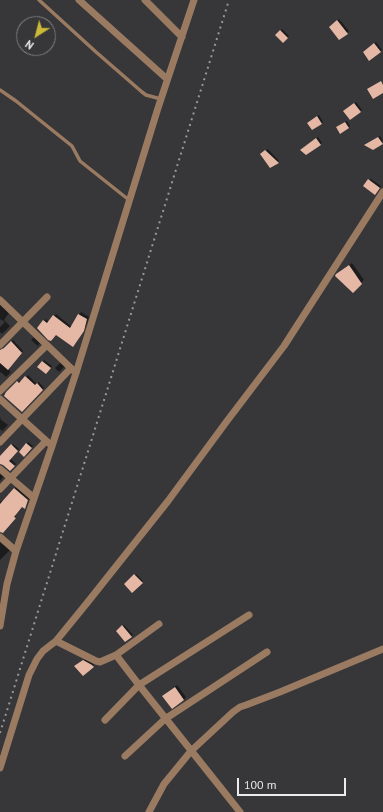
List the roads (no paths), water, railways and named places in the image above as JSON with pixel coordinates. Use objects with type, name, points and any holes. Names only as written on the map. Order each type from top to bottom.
[{"type":"street","points":[[79,0],[168,78]]},
{"type":"street","points":[[145,0],[182,37]]},
{"type":"street","points":[[0,623],[7,584],[16,551],[52,446],[74,370],[194,0]]},
{"type":"street","points":[[0,768],[32,667],[37,659],[43,651],[56,641],[168,501],[227,420],[284,346],[383,192]]},
{"type":"street","points":[[0,345],[47,297]]},
{"type":"street","points":[[0,300],[74,370]]},
{"type":"street","points":[[0,391],[47,345]]},
{"type":"street","points":[[0,442],[74,370]]},
{"type":"street","points":[[0,399],[52,446]]},
{"type":"street","points":[[0,489],[46,441]]},
{"type":"street","points":[[0,469],[34,498]]},
{"type":"street","points":[[0,537],[16,551]]},
{"type":"street","points":[[0,579],[7,584]]},
{"type":"street","points":[[105,720],[139,685],[249,615]]},
{"type":"street","points":[[56,641],[96,662],[100,662],[116,655],[159,624]]},
{"type":"street","points":[[149,812],[164,784],[191,751],[240,707],[383,649]]},
{"type":"street","points":[[125,756],[165,718],[267,652]]},
{"type":"street","points":[[116,655],[240,812]]},
{"type":"lane","points":[[39,0],[142,92],[146,95],[161,99]]},
{"type":"lane","points":[[0,90],[72,146],[80,161],[129,200]]},
{"type":"railway","points":[[0,733],[229,0]]}]
